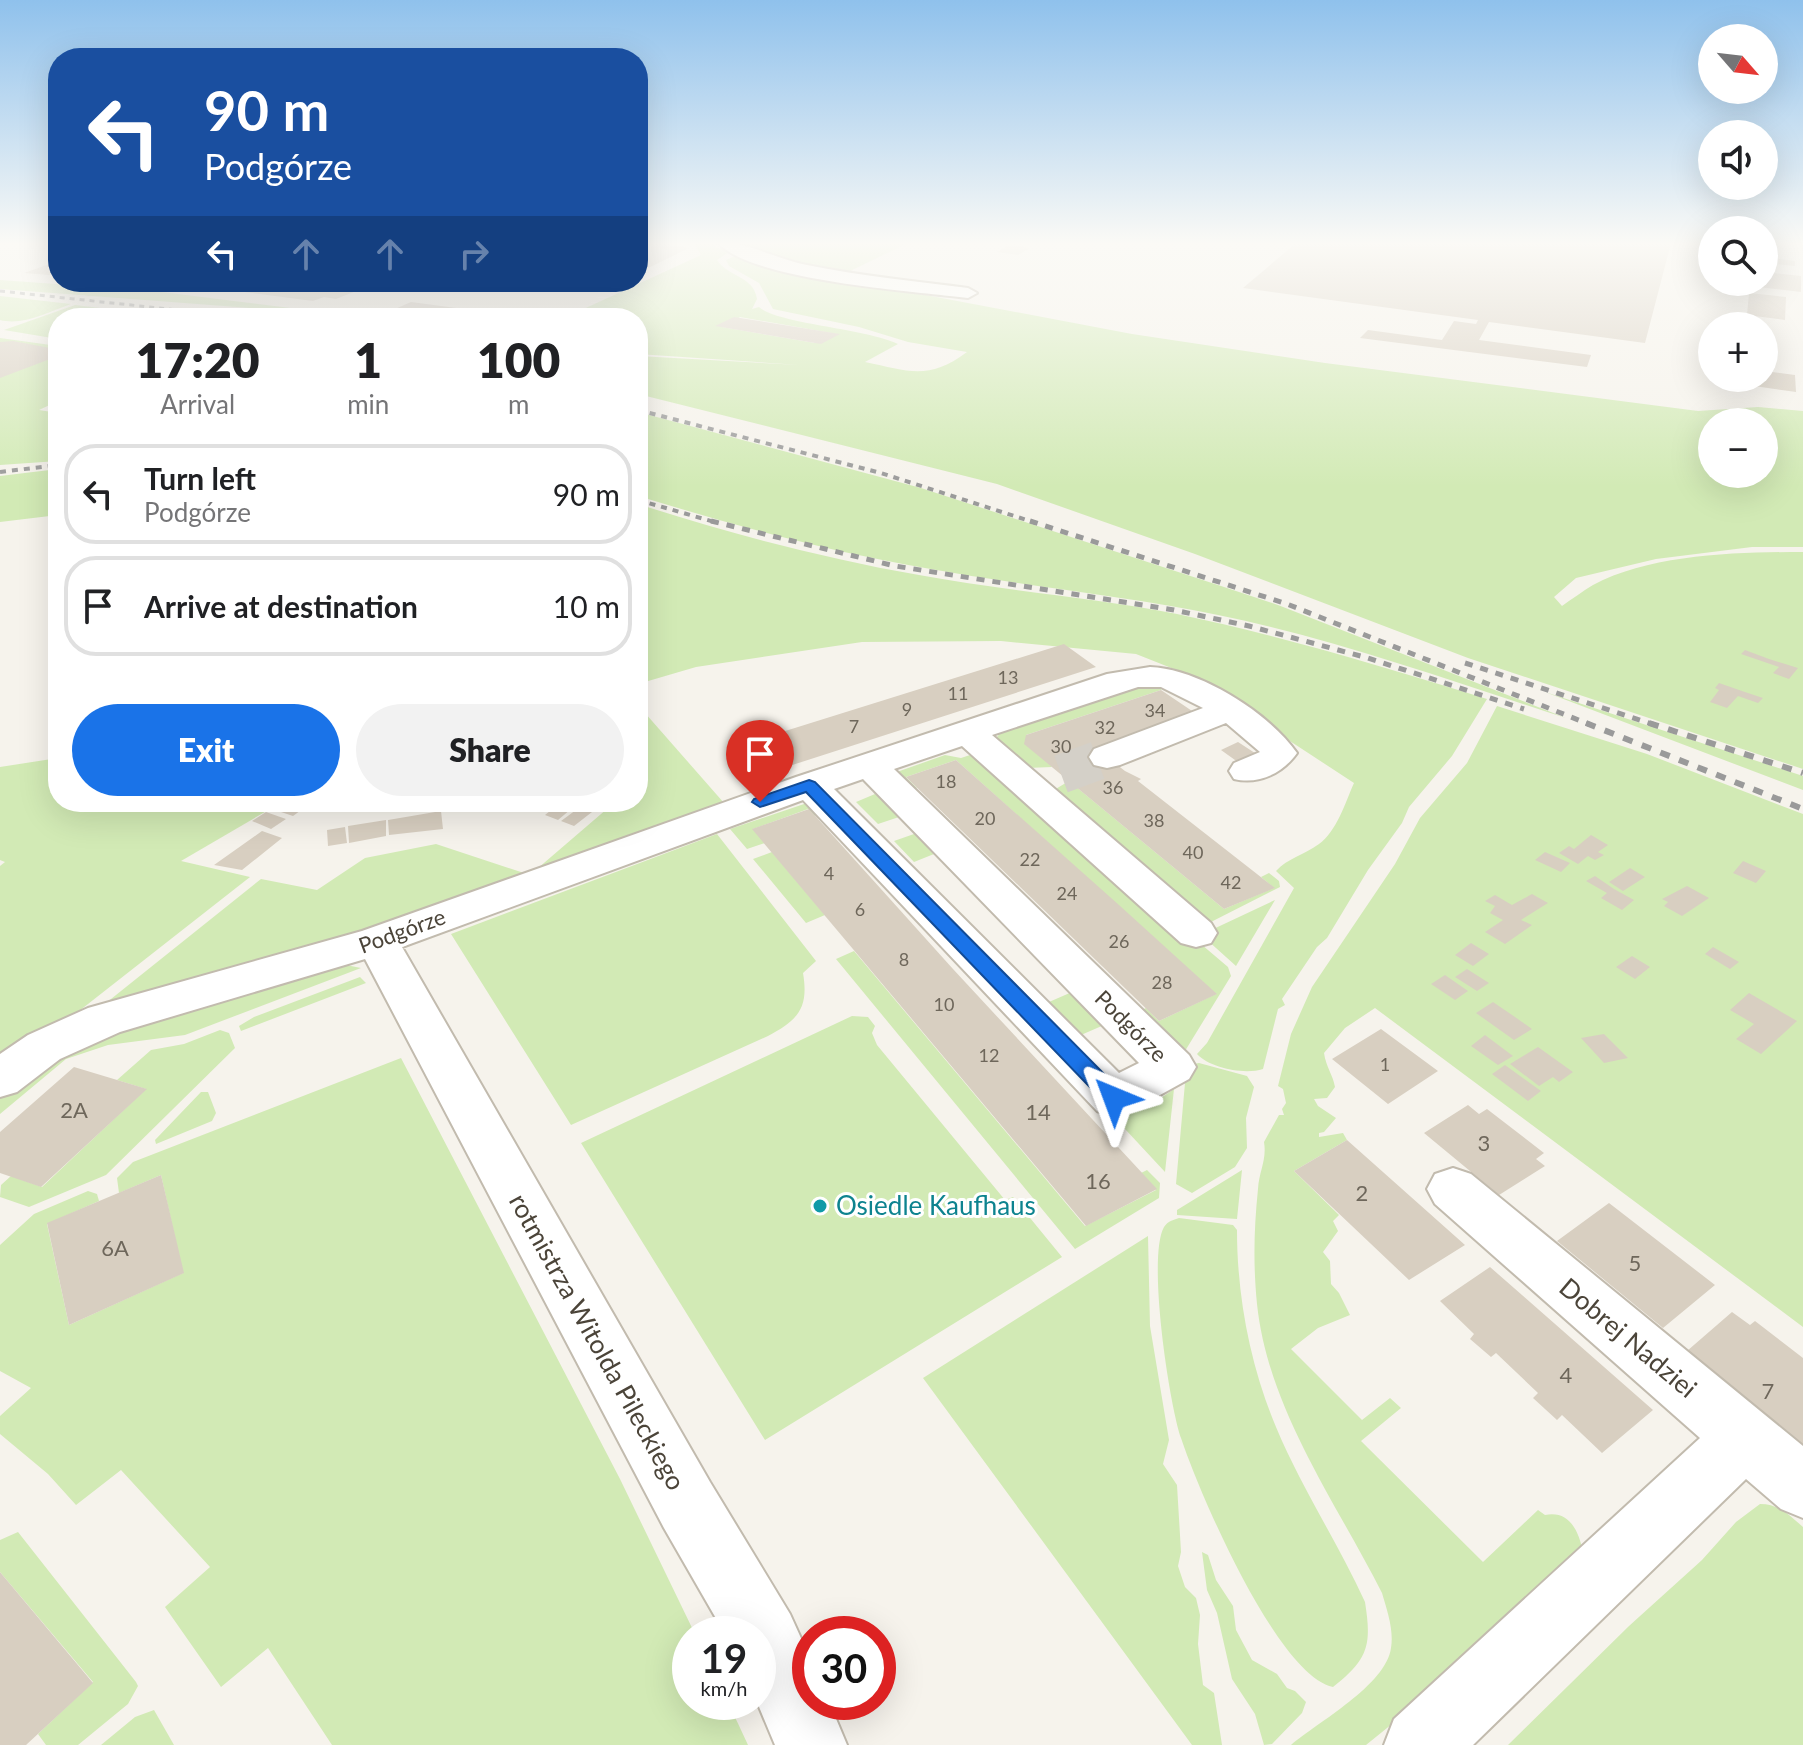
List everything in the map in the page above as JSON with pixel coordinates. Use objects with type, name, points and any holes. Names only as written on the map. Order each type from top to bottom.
[{"type":"street","name":"Podgórze","points":[[0,1079],[44,1047],[104,1020],[377,941],[809,785],[1139,676],[1170,679],[1182,684],[1270,740],[1279,753],[1269,763],[1247,771]]},
{"type":"street","points":[[1107,757],[1227,711]]},
{"type":"street","points":[[967,732],[1044,780],[1196,933]]},
{"type":"street","name":"Podgórze","points":[[809,785],[1114,1098],[1172,1067],[869,765]]},
{"type":"street","name":"rotmistrza Witolda Pileckiego","points":[[377,941],[687,1505],[766,1638],[811,1745]]},
{"type":"street","name":"Dobrej Nadziei","points":[[1453,1189],[1803,1487]]},
{"type":"street","points":[[1420,1745],[1714,1469],[1743,1436]]},
{"type":"green space","points":[[20,324],[48,324],[48,337],[4,330]]},
{"type":"green space","points":[[648,324],[727,324],[722,327],[815,343],[832,334],[782,324],[817,324],[898,344],[865,362],[918,371],[941,367],[967,352],[908,342],[847,324],[1081,324],[1325,363],[1698,411],[1698,488],[1778,488],[1778,409],[1803,411],[1803,547],[1752,547],[1656,559],[1576,578],[1554,597],[1562,606],[1593,585],[1616,575],[1668,561],[1724,554],[1803,552],[1803,769],[1468,658],[1195,554],[997,484],[648,397],[648,357],[800,365],[648,355]]},
{"type":"green space","points":[[0,338],[48,345],[48,406],[39,410],[48,411],[48,462],[0,465]]},
{"type":"green space","points":[[648,415],[921,488],[1218,585],[1278,605],[1566,718],[1393,662],[1262,625],[1145,602],[852,554],[648,499]]},
{"type":"green space","points":[[48,470],[48,516],[0,522],[0,476]]},
{"type":"green space","points":[[648,507],[848,561],[951,581],[1177,614],[1333,653],[1487,699],[1452,756],[1409,807],[1402,823],[1368,870],[1327,938],[1317,947],[1282,999],[1285,1005],[1278,1009],[1263,1069],[1246,1071],[1210,1063],[1197,1054],[1207,1043],[1294,888],[1276,871],[1313,848],[1331,832],[1354,783],[1189,675],[1136,654],[1001,641],[862,642],[696,667],[648,681]]},
{"type":"green space","points":[[1161,685],[1161,690],[1026,735],[1052,767],[1027,768],[996,738],[1004,729],[1128,686]]},
{"type":"green space","points":[[1545,692],[1803,776],[1803,790]]},
{"type":"green space","points":[[1497,706],[1647,754],[1803,814],[1803,1327],[1375,1008],[1345,1028],[1324,1053],[1335,1087],[1327,1098],[1314,1099],[1318,1106],[1336,1118],[1324,1132],[1319,1133],[1319,1137],[1343,1133],[1347,1140],[1294,1171],[1339,1215],[1333,1221],[1338,1231],[1323,1252],[1330,1261],[1331,1284],[1350,1315],[1318,1328],[1291,1349],[1362,1420],[1390,1398],[1401,1408],[1361,1441],[1483,1562],[1538,1510],[1545,1515],[1554,1514],[1567,1519],[1576,1530],[1583,1552],[1455,1673],[1366,1745],[1291,1745],[1349,1702],[1377,1676],[1391,1648],[1392,1634],[1382,1593],[1289,1418],[1264,1343],[1257,1304],[1254,1246],[1264,1142],[1279,1115],[1284,1115],[1282,1109],[1286,1103],[1283,1089],[1278,1086],[1291,1034],[1312,987],[1395,864],[1420,818],[1467,763]]},
{"type":"green space","points":[[648,716],[724,803],[374,933],[91,1015],[261,879],[317,890],[365,858],[436,844],[530,875],[603,812],[648,812]]},
{"type":"green space","points":[[976,753],[1228,967],[1231,976],[1185,1051],[1130,1016],[1146,1008],[1159,1021],[1216,994],[956,760],[906,777],[917,788],[910,791],[894,773],[945,755],[961,758]]},
{"type":"green space","points":[[48,760],[48,812],[265,812],[181,861],[250,877],[0,1073],[0,866],[5,862],[0,860],[0,767]]},
{"type":"green space","points":[[1069,781],[1224,909],[1274,888],[1261,877],[1269,873],[1279,881],[1280,887],[1207,924],[1054,790]]},
{"type":"green space","points":[[875,794],[899,817],[878,824],[856,802]]},
{"type":"green space","points":[[807,803],[818,814],[814,816],[808,809],[753,829],[765,843],[747,849],[730,829]]},
{"type":"green space","points":[[717,834],[816,961],[803,973],[804,995],[799,1012],[768,1036],[571,1125],[451,934]]},
{"type":"green space","points":[[914,834],[934,854],[914,862],[894,841]]},
{"type":"green space","points":[[772,852],[825,915],[806,923],[753,859]]},
{"type":"green space","points":[[1275,900],[1236,966],[1206,939],[1207,932]]},
{"type":"green space","points":[[854,951],[1085,1226],[1156,1190],[1141,1173],[1147,1170],[1160,1183],[1159,1198],[1075,1249],[836,959]]},
{"type":"green space","points":[[346,965],[361,968],[185,1035],[108,1045],[66,1059],[0,1114],[0,1092],[65,1046]]},
{"type":"green space","points":[[360,977],[366,983],[241,1031],[239,1026],[254,1017]]},
{"type":"green space","points":[[1072,992],[1104,1025],[1081,1035],[1049,1002]]},
{"type":"green space","points":[[852,1016],[868,1017],[875,1026],[872,1033],[877,1045],[1005,1200],[1013,1197],[1062,1257],[765,1440],[581,1143]]},
{"type":"green space","points":[[220,1030],[229,1033],[235,1048],[106,1175],[29,1207],[0,1197],[1,1185],[11,1176],[42,1187],[146,1089],[117,1080],[151,1050],[184,1044]]},
{"type":"green space","points":[[401,1058],[620,1479],[686,1616],[672,1616],[672,1720],[736,1720],[748,1745],[332,1745],[268,1648],[221,1687],[165,1607],[210,1567],[121,1470],[76,1505],[48,1474],[0,1434],[0,1416],[31,1388],[0,1371],[0,1245],[34,1214],[88,1191],[97,1194],[99,1201],[47,1224],[69,1325],[183,1273],[161,1175],[119,1193],[117,1178],[133,1162]]},
{"type":"green space","points":[[1194,1064],[1247,1076],[1254,1087],[1246,1118],[1247,1148],[1235,1167],[1192,1193],[1176,1184],[1183,1078]]},
{"type":"green space","points":[[1174,1089],[1165,1172],[1112,1115],[1143,1094],[1155,1102]]},
{"type":"green space","points":[[201,1092],[208,1092],[216,1113],[212,1121],[156,1144],[155,1140]]},
{"type":"green space","points":[[1242,1170],[1237,1219],[1177,1215],[1177,1210]]},
{"type":"green space","points":[[1179,1218],[1233,1225],[1237,1230],[1242,1305],[1252,1355],[1267,1403],[1297,1471],[1365,1602],[1368,1630],[1365,1650],[1354,1668],[1333,1687],[1311,1675],[1288,1651],[1265,1617],[1222,1537],[1181,1438],[1166,1363],[1158,1268],[1159,1243],[1164,1227]]},
{"type":"green space","points":[[1148,1236],[1150,1326],[1169,1440],[1163,1464],[1177,1485],[1181,1552],[1178,1566],[1185,1587],[1196,1598],[1200,1615],[1198,1644],[1203,1685],[1214,1693],[1222,1745],[1192,1745],[923,1378]]},
{"type":"green space","points":[[1760,1504],[1778,1508],[1803,1527],[1803,1745],[1508,1745],[1629,1626],[1702,1560],[1736,1522]]},
{"type":"green space","points":[[18,1532],[138,1686],[128,1704],[78,1745],[46,1745],[38,1734],[93,1682],[0,1572],[0,1540]]},
{"type":"green space","points":[[1202,1552],[1208,1555],[1216,1580],[1233,1606],[1236,1630],[1252,1660],[1277,1674],[1287,1688],[1306,1702],[1302,1713],[1272,1744],[1264,1745],[1255,1714],[1232,1679],[1217,1613],[1207,1590]]},
{"type":"green space","points":[[154,1710],[174,1745],[101,1745],[135,1717]]},
{"type":"building","points":[[780,324],[840,334],[821,344],[715,326]]},
{"type":"building","points":[[1452,324],[1488,324],[1479,340],[1591,355],[1587,367],[1360,338],[1368,330],[1442,340]]},
{"type":"building","points":[[1507,324],[1650,324],[1645,343]]},
{"type":"building","points":[[13,341],[48,348],[48,360],[0,378],[0,342]]},
{"type":"building","points":[[1778,373],[1795,375],[1796,392],[1778,389]]},
{"type":"building","points":[[1064,644],[1096,667],[783,768],[756,740]]},
{"type":"building","points":[[1745,650],[1798,668],[1789,679],[1773,673],[1779,667],[1741,654]]},
{"type":"building","points":[[1719,683],[1763,698],[1758,703],[1738,696],[1727,708],[1710,702],[1719,690],[1715,688]]},
{"type":"building","points":[[1161,690],[1198,715],[1098,750],[1141,779],[1138,781],[1275,888],[1224,909],[1024,744],[1026,735]]},
{"type":"building","points":[[1238,742],[1261,757],[1242,765],[1221,750]]},
{"type":"building","points":[[956,760],[1217,994],[1159,1021],[906,777]]},
{"type":"building","points":[[809,809],[1157,1189],[1086,1226],[752,829]]},
{"type":"building","points":[[266,812],[286,819],[271,829],[252,821]]},
{"type":"building","points":[[441,812],[443,829],[389,835],[388,820]]},
{"type":"building","points":[[549,812],[568,812],[558,820],[545,815]]},
{"type":"building","points":[[573,812],[592,812],[574,826],[561,821]]},
{"type":"building","points":[[386,820],[386,836],[349,843],[348,826]]},
{"type":"building","points":[[345,827],[347,843],[328,846],[327,830]]},
{"type":"building","points":[[262,831],[282,838],[242,870],[214,865]]},
{"type":"building","points":[[1591,835],[1608,845],[1598,852],[1604,855],[1595,860],[1588,856],[1578,864],[1559,853],[1569,846],[1574,849]]},
{"type":"building","points":[[1545,852],[1570,863],[1561,872],[1535,860]]},
{"type":"building","points":[[1743,861],[1766,871],[1756,883],[1733,873]]},
{"type":"building","points":[[1630,868],[1645,877],[1623,891],[1609,882]]},
{"type":"building","points":[[1595,876],[1634,900],[1622,910],[1601,898],[1607,893],[1586,881]]},
{"type":"building","points":[[1687,886],[1709,898],[1682,916],[1664,906],[1668,902],[1662,899]]},
{"type":"building","points":[[1532,894],[1548,903],[1521,920],[1532,925],[1505,944],[1485,932],[1503,920],[1490,913],[1495,906],[1485,901],[1495,895],[1512,905]]},
{"type":"building","points":[[1471,943],[1489,954],[1473,966],[1455,955]]},
{"type":"building","points":[[1713,947],[1739,962],[1730,969],[1705,954]]},
{"type":"building","points":[[1632,956],[1650,967],[1635,979],[1616,967]]},
{"type":"building","points":[[1467,969],[1489,983],[1477,991],[1455,977]]},
{"type":"building","points":[[1445,975],[1468,991],[1455,1000],[1431,984]]},
{"type":"building","points":[[1749,993],[1797,1021],[1761,1054],[1736,1039],[1754,1024],[1730,1010]]},
{"type":"building","points":[[1493,1002],[1532,1029],[1514,1040],[1476,1013]]},
{"type":"building","points":[[1381,1029],[1438,1071],[1388,1104],[1332,1059]]},
{"type":"building","points":[[1604,1034],[1628,1058],[1604,1063],[1581,1038]]},
{"type":"building","points":[[1485,1035],[1513,1056],[1498,1065],[1471,1046]]},
{"type":"building","points":[[1538,1047],[1573,1072],[1559,1082],[1553,1077],[1539,1086],[1510,1064]]},
{"type":"building","points":[[1505,1065],[1541,1091],[1528,1101],[1492,1074]]},
{"type":"building","points":[[74,1067],[147,1089],[41,1187],[0,1173],[0,1132]]},
{"type":"building","points":[[1468,1105],[1479,1114],[1487,1109],[1544,1153],[1536,1159],[1545,1166],[1499,1195],[1424,1133]]},
{"type":"building","points":[[1347,1140],[1465,1245],[1409,1280],[1294,1171]]},
{"type":"building","points":[[161,1175],[184,1273],[69,1325],[47,1223]]},
{"type":"building","points":[[1609,1203],[1715,1285],[1663,1328],[1557,1241]]},
{"type":"building","points":[[1490,1267],[1653,1410],[1602,1453],[1562,1415],[1557,1420],[1533,1398],[1538,1393],[1496,1353],[1491,1357],[1470,1339],[1474,1334],[1440,1301]]},
{"type":"building","points":[[1732,1312],[1750,1325],[1755,1321],[1803,1358],[1803,1449],[1687,1351]]},
{"type":"building","points":[[0,1572],[93,1683],[26,1745],[0,1745]]},
{"type":"tunnel","points":[[1061,774],[1107,757]]},
{"type":"railway","points":[[648,413],[881,473],[1036,523]]},
{"type":"railway","points":[[0,472],[48,466]]},
{"type":"railway","points":[[648,503],[711,521]]},
{"type":"railway","points":[[711,521],[895,566],[1174,610],[1249,626],[1368,658],[1524,709]]},
{"type":"railway","points":[[711,521],[718,523]]},
{"type":"railway","points":[[1030,521],[1287,604],[1591,725]]},
{"type":"railway","points":[[1465,663],[1655,725]]},
{"type":"railway","points":[[1586,723],[1803,809]]},
{"type":"railway","points":[[1649,723],[1803,773]]},
{"type":"place","name":"Osiedle Kaufhaus","points":[[820,1206]]},
{"type":"route","points":[[760,802],[809,785],[1114,1098]]}]
